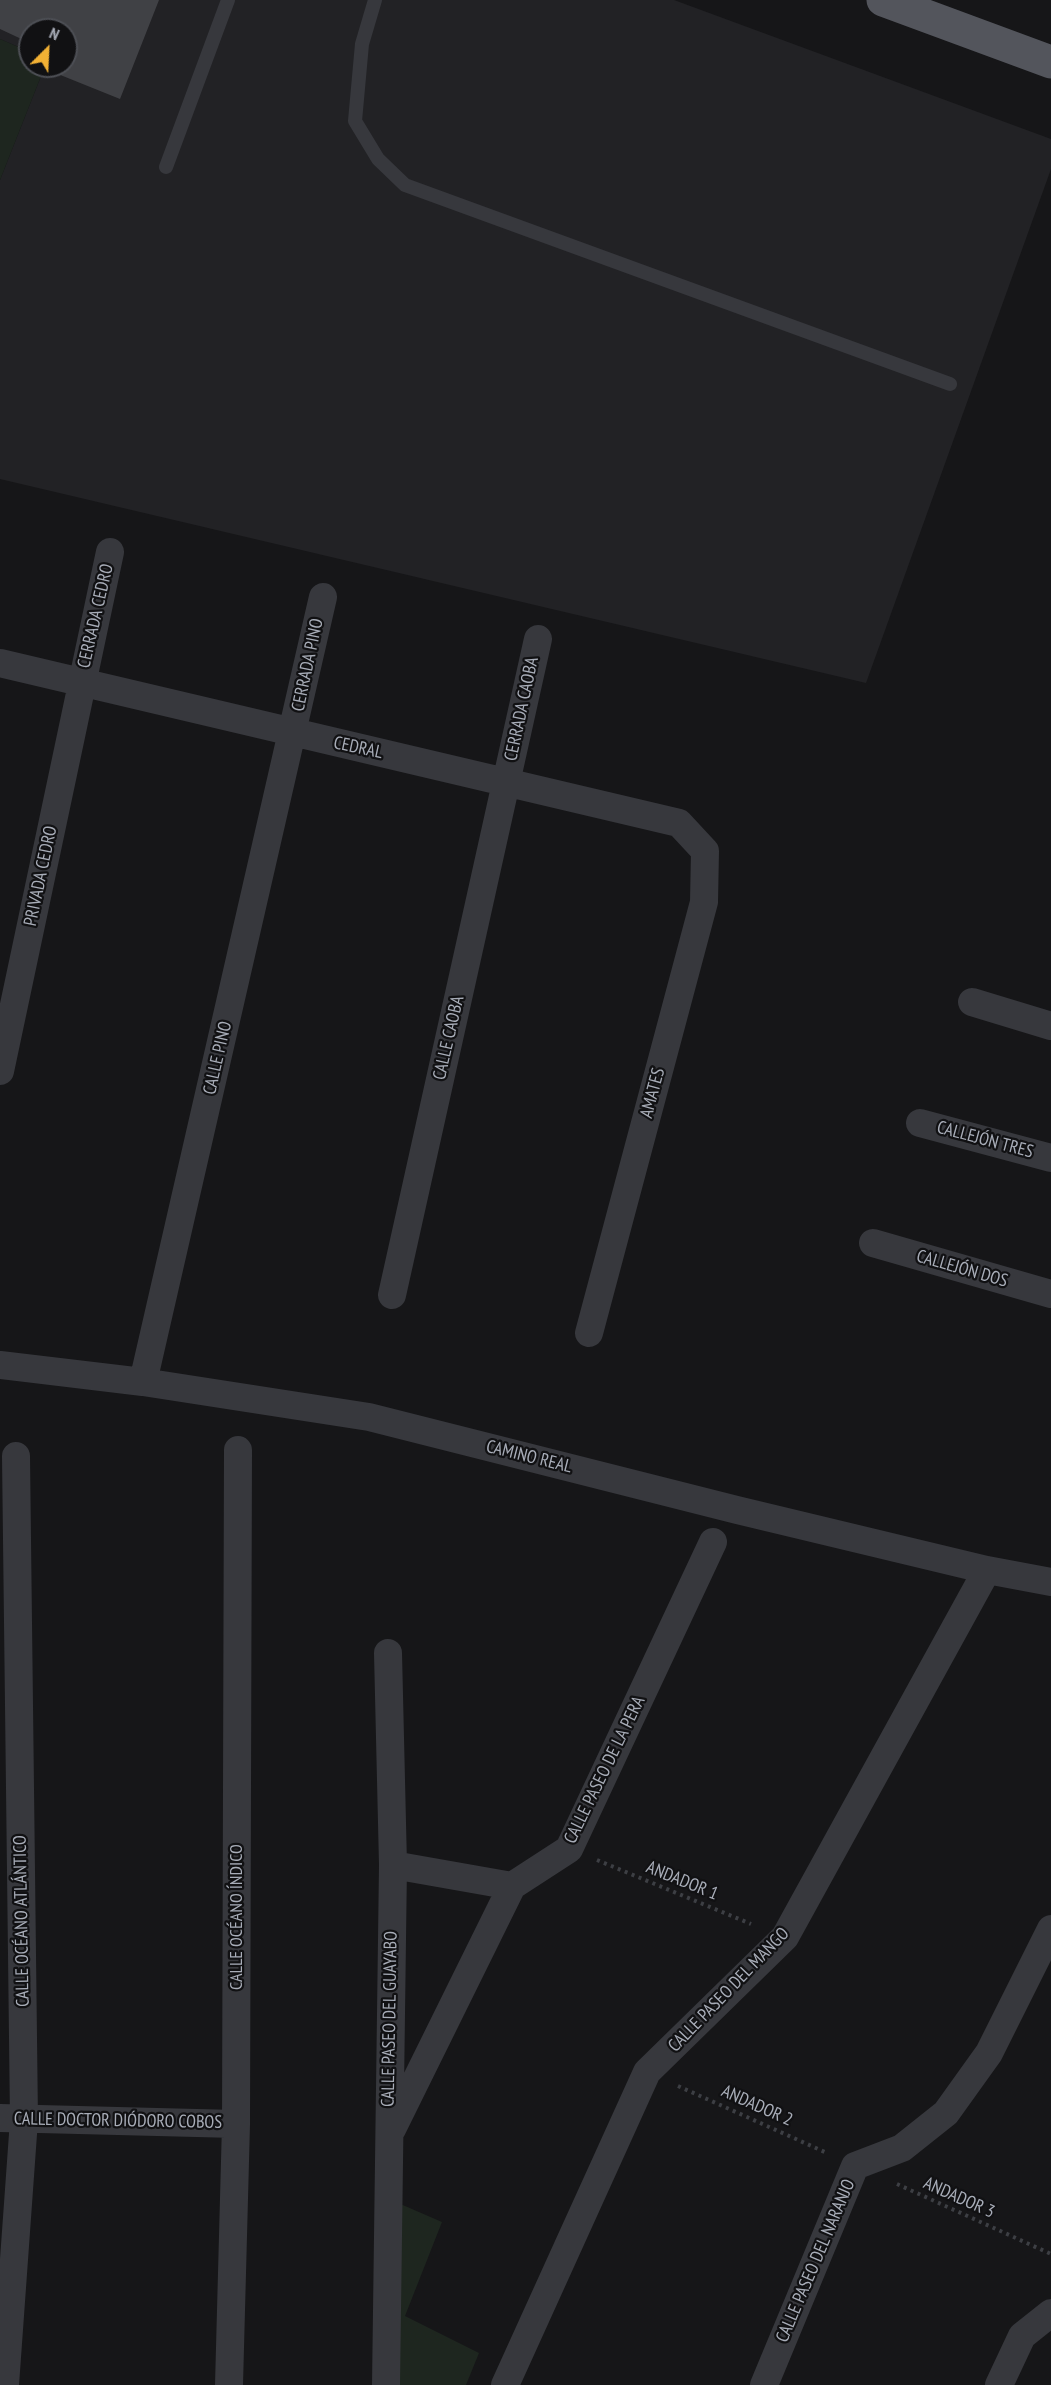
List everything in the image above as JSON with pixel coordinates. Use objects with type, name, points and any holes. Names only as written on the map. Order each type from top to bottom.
[{"type":"main road","points":[[883,0],[1051,62]]},
{"type":"street","name":"CERRADA CEDRO","points":[[81,680],[111,552]]},
{"type":"street","name":"CERRADA PINO","points":[[293,734],[323,597]]},
{"type":"street","name":"CERRADA CAOBA","points":[[507,780],[538,639]]},
{"type":"street","name":"CEDRAL","points":[[0,663],[81,680],[293,734],[507,780],[679,823],[705,851]]},
{"type":"street","name":"PRIVADA CEDRO","points":[[0,1071],[81,680]]},
{"type":"street","name":"CALLE PINO","points":[[142,1382],[293,734]]},
{"type":"street","name":"CALLE CAOBA","points":[[392,1295],[507,780]]},
{"type":"street","name":"AMATES","points":[[589,1333],[704,902],[705,851]]},
{"type":"street","points":[[972,1002],[1051,1026]]},
{"type":"street","name":"CALLEJÓN TRES","points":[[920,1123],[1051,1158]]},
{"type":"street","name":"CALLEJÓN DOS","points":[[873,1244],[1051,1294]]},
{"type":"street","name":"CAMINO REAL","points":[[0,1365],[142,1382],[369,1417],[737,1510],[987,1570],[1051,1582]]},
{"type":"street","name":"CALLE OCÉANO ÍNDICO","points":[[229,2385],[236,2124],[238,1450]]},
{"type":"street","name":"CALLE OCÉANO ATLÁNTICO","points":[[5,2385],[12,2119],[16,1456]]},
{"type":"street","name":"CALLE PASEO DE LA PERA","points":[[512,1886],[569,1849],[713,1542]]},
{"type":"street","name":"CALLE PASEO DEL MANGO","points":[[505,2385],[647,2072],[785,1937],[987,1570]]},
{"type":"street","name":"CALLE PASEO DEL GUAYABO","points":[[386,2385],[393,1865],[388,1653]]},
{"type":"street","points":[[388,2136],[512,1886],[393,1865]]},
{"type":"street","name":"CALLE PASEO DEL NARANJO","points":[[764,2385],[855,2166],[902,2148],[946,2114],[989,2053],[1051,1929]]},
{"type":"street","name":"CALLE DOCTOR DIÓDORO COBOS","points":[[12,2119],[236,2124]]},
{"type":"street","points":[[999,2385],[1022,2336],[1051,2313]]},
{"type":"lane","points":[[166,167],[228,0]]},
{"type":"lane","points":[[375,0],[362,44],[355,121],[378,159],[405,185],[950,384]]},
{"type":"path","name":"ANDADOR 1","points":[[569,1849],[785,1937]]},
{"type":"path","name":"ANDADOR 2","points":[[647,2072],[855,2166]]},
{"type":"path","name":"ANDADOR 3","points":[[855,2166],[1051,2254]]},
{"type":"shaded area","points":[[0,0],[674,0],[1051,139],[1051,169],[866,683],[0,479],[0,180],[40,78],[78,78],[78,18],[18,18],[18,47],[0,39]]},
{"type":"shaded area","points":[[0,39],[18,47],[18,78],[40,78],[0,180]]},
{"type":"shaded area","points":[[375,2193],[442,2222],[405,2316],[479,2353],[466,2385],[375,2385]]},
{"type":"building","points":[[0,0],[159,0],[120,99],[68,78],[78,78],[78,18],[18,18],[18,37],[0,29]]}]
